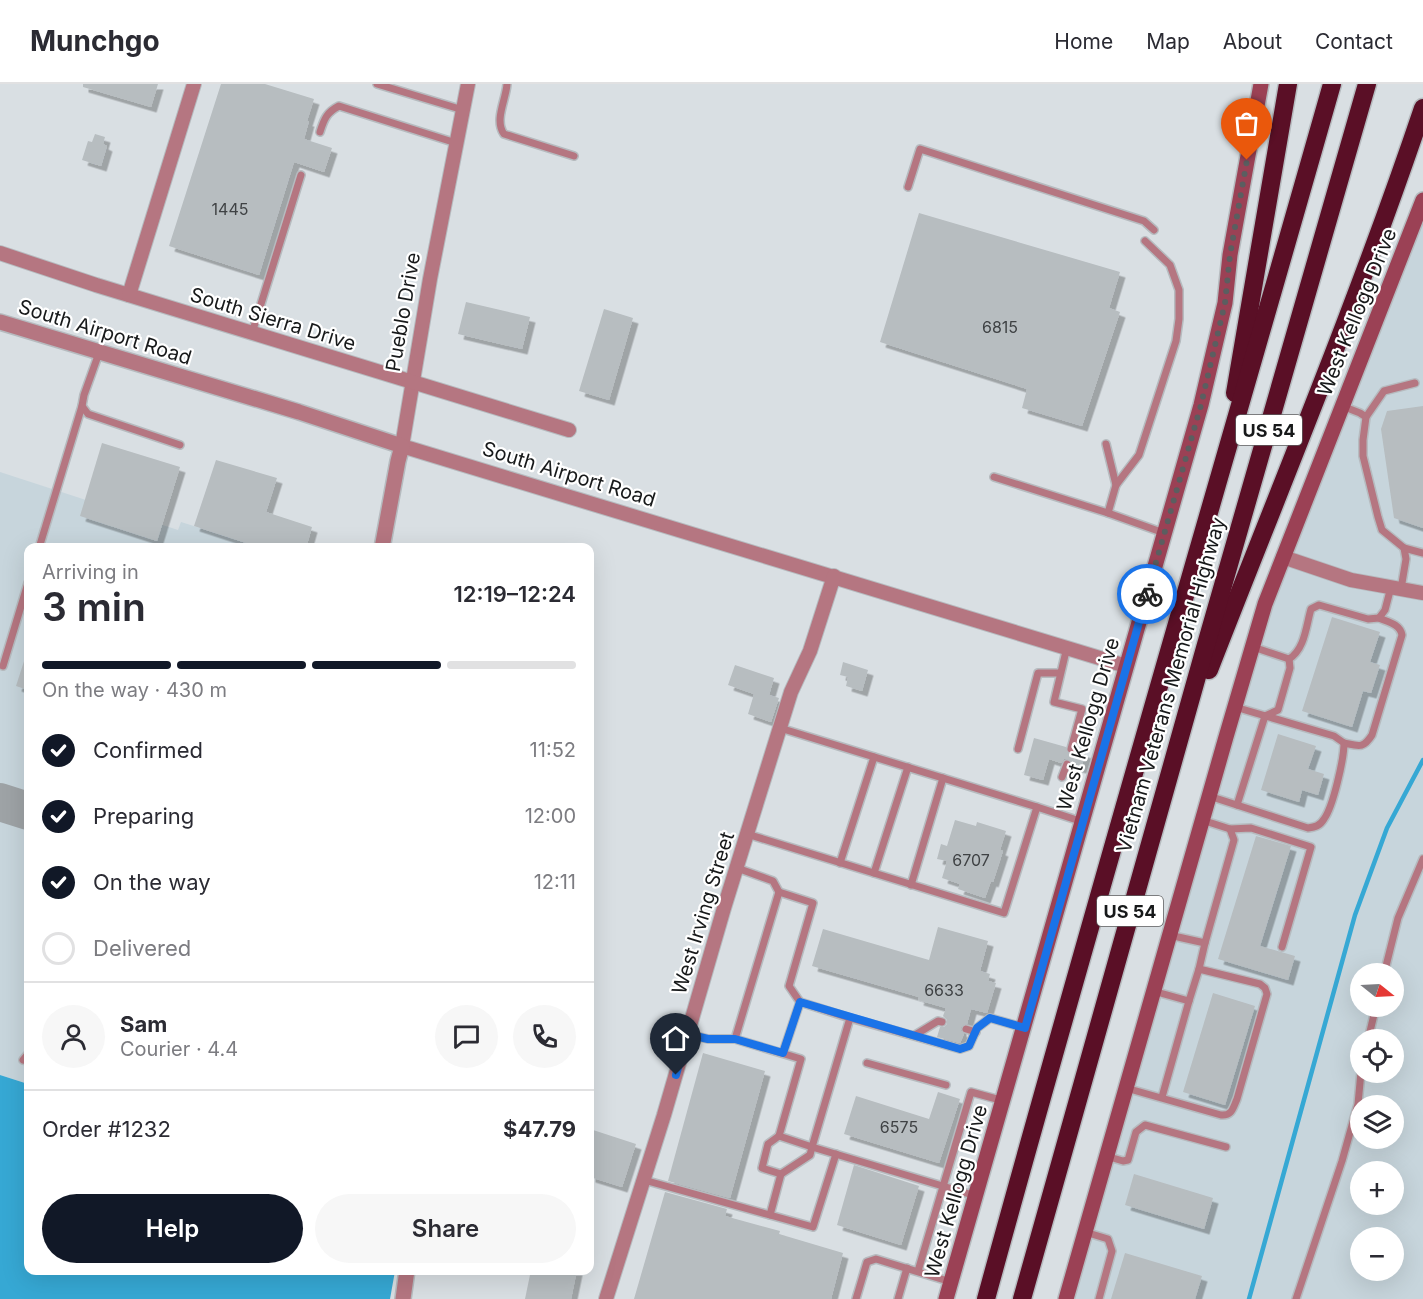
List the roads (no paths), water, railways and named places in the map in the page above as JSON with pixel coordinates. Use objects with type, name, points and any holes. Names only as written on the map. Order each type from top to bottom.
[{"type":"highway","points":[[1227,453],[1239,364],[1288,84]]},
{"type":"highway","name":"Vietnam Veterans Memorial Highway","points":[[986,1299],[1066,1006],[1332,84]]},
{"type":"highway","name":"Vietnam Veterans Memorial Highway","points":[[1022,1299],[1367,84]]},
{"type":"highway","points":[[1169,775],[1317,400],[1423,108]]},
{"type":"highway","points":[[1398,181],[1423,128]]},
{"type":"main road","name":"West Kellogg Drive","points":[[946,1299],[1201,405],[1225,303],[1230,255],[1261,84]]},
{"type":"main road","name":"West Kellogg Drive","points":[[1066,1299],[1265,604],[1423,200]]},
{"type":"street","points":[[129,295],[194,84]]},
{"type":"street","name":"Pueblo Drive","points":[[383,543],[468,84]]},
{"type":"street","name":"South Sierra Drive","points":[[0,253],[569,430]]},
{"type":"street","name":"South Airport Road","points":[[0,322],[1126,666]]},
{"type":"street","points":[[1284,557],[1351,580],[1423,593]]},
{"type":"street","name":"West Irving Street","points":[[606,1299],[791,692],[810,651],[834,576]]},
{"type":"street","points":[[403,1299],[406,1275]]},
{"type":"lane","points":[[377,84],[463,110]]},
{"type":"lane","points":[[507,84],[500,120],[500,128],[504,134],[574,156]]},
{"type":"lane","points":[[320,132],[323,121],[330,110],[339,106],[456,143]]},
{"type":"lane","points":[[908,187],[920,149],[1144,221],[1154,230]]},
{"type":"lane","points":[[252,333],[301,175]]},
{"type":"lane","points":[[1108,513],[1116,485],[1139,455],[1176,341],[1179,319],[1179,290],[1170,265],[1145,241]]},
{"type":"lane","points":[[41,543],[84,395],[99,353]]},
{"type":"lane","points":[[1415,382],[1384,391],[1366,417],[1363,456],[1382,530],[1404,548],[1423,553]]},
{"type":"lane","points":[[82,406],[88,414],[180,445]]},
{"type":"lane","points":[[1342,406],[1366,417]]},
{"type":"lane","points":[[1106,444],[1116,485]]},
{"type":"lane","points":[[994,477],[1164,533]]},
{"type":"lane","points":[[1379,618],[1396,588],[1406,560],[1404,548]]},
{"type":"lane","points":[[3,666],[24,596]]},
{"type":"lane","points":[[1234,707],[1334,736],[1344,744],[1359,746],[1366,744],[1372,735],[1402,635],[1401,630],[1379,618],[1368,619],[1319,605],[1311,609],[1300,647],[1289,659]]},
{"type":"lane","points":[[1067,647],[1053,702],[1082,709],[1071,749]]},
{"type":"lane","points":[[1252,647],[1289,659]]},
{"type":"lane","points":[[1237,805],[1265,716],[1278,710],[1290,668],[1289,659]]},
{"type":"lane","points":[[1018,749],[1038,673],[1060,673]]},
{"type":"lane","points":[[780,729],[1083,822]]},
{"type":"lane","points":[[1209,796],[1308,828],[1317,826],[1326,818],[1344,760],[1344,744]]},
{"type":"lane","points":[[840,863],[874,757]]},
{"type":"lane","points":[[1062,777],[1067,764]]},
{"type":"lane","points":[[874,873],[908,767]]},
{"type":"lane","points":[[911,885],[943,778]]},
{"type":"lane","points":[[747,834],[1004,913],[1037,807]]},
{"type":"lane","points":[[1202,820],[1230,829],[1251,828],[1311,847],[1282,947]]},
{"type":"lane","points":[[1162,1097],[1234,840],[1230,829]]},
{"type":"lane","points":[[1387,963],[1398,918],[1423,859]]},
{"type":"lane","points":[[737,868],[773,881],[779,892],[813,903],[789,986],[800,1002],[960,1049],[969,1046],[976,1032],[990,1018],[1025,1028]]},
{"type":"lane","points":[[735,1039],[779,892]]},
{"type":"lane","points":[[1169,935],[1205,943]]},
{"type":"lane","points":[[1126,1088],[1221,1115],[1230,1114],[1237,1099],[1267,994],[1265,988],[1260,984],[1199,969]]},
{"type":"lane","points":[[1153,991],[1189,1001]]},
{"type":"lane","points":[[783,1053],[800,1002]]},
{"type":"lane","points":[[770,1215],[781,1174],[810,1155],[850,1018]]},
{"type":"lane","points":[[915,1035],[938,1021],[942,1022]]},
{"type":"lane","points":[[966,1029],[976,1032]]},
{"type":"lane","points":[[687,1034],[708,1039],[735,1039],[801,1059],[779,1136],[768,1144],[762,1168],[781,1174]]},
{"type":"lane","points":[[867,1063],[946,1085]]},
{"type":"lane","points":[[1296,1299],[1359,1104],[1360,1083]]},
{"type":"lane","points":[[918,1271],[944,1186],[967,1091],[1004,1101]]},
{"type":"lane","points":[[1106,1156],[1123,1161],[1128,1160],[1136,1132],[1145,1125],[1226,1147]]},
{"type":"lane","points":[[779,1136],[976,1196]]},
{"type":"lane","points":[[644,1180],[813,1227],[838,1155]]},
{"type":"lane","points":[[1085,1232],[1108,1239],[1112,1251],[1099,1299]]},
{"type":"lane","points":[[856,1299],[867,1262],[876,1259],[951,1282]]},
{"type":"lane","points":[[898,1299],[907,1268]]},
{"type":"water","points":[[0,1075],[24,1083],[24,1275],[394,1275],[390,1299],[0,1299]]},
{"type":"waterway","points":[[1249,1299],[1355,915],[1387,828],[1423,760]]}]
